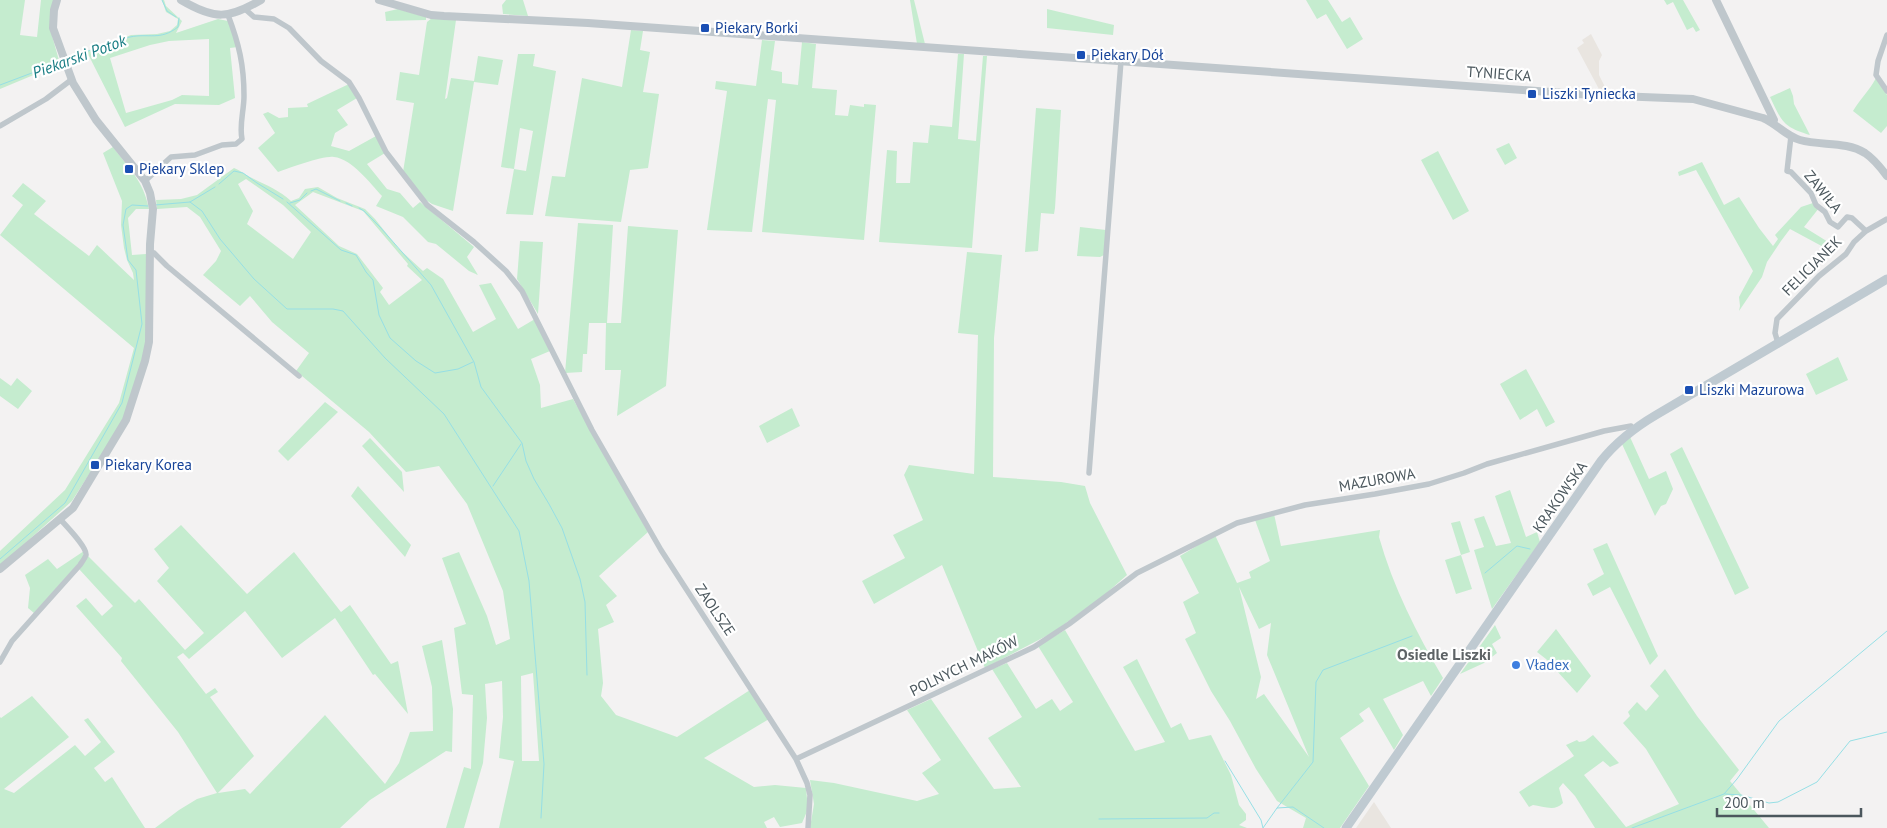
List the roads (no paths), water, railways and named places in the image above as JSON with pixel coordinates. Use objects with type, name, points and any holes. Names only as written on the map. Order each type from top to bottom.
[{"type":"main road","name":"KRAKOWSKA","points":[[1346,828],[1602,461],[1618,441],[1633,429],[1887,279]]},
{"type":"street","points":[[0,569],[73,508],[120,430],[136,394],[150,342],[152,200],[145,181],[96,120],[71,80],[56,39],[53,22],[57,0]]},
{"type":"street","points":[[181,0],[207,12],[228,15],[245,9],[261,0]]},
{"type":"street","name":"TYNIECKA","points":[[379,0],[438,16],[593,24],[1592,95],[1693,99],[1724,106],[1773,122],[1791,136],[1800,140],[1858,150],[1865,153],[1887,176]]},
{"type":"street","points":[[1716,0],[1774,120],[1773,122]]},
{"type":"street","name":"ZAOLSZE","points":[[245,9],[254,17],[274,19],[289,28],[320,61],[349,82],[386,152],[427,205],[474,242],[515,281],[537,317],[592,430],[674,572],[721,641],[796,759],[808,786],[810,806],[808,828]]},
{"type":"street","points":[[145,181],[171,157],[195,155],[220,146],[236,144],[242,140],[240,128],[243,116],[244,67],[239,44],[228,15]]},
{"type":"street","points":[[1887,35],[1878,61],[1876,75],[1887,91]]},
{"type":"street","points":[[1089,473],[1121,61]]},
{"type":"street","points":[[0,126],[46,99],[71,80]]},
{"type":"street","name":"ZAWIŁA","points":[[1791,136],[1787,171],[1791,172],[1811,193],[1816,204],[1825,212],[1834,225],[1838,227],[1849,217],[1866,231]]},
{"type":"street","name":"FELICJANEK","points":[[1778,343],[1774,333],[1777,319],[1819,276],[1846,254],[1854,242],[1866,231],[1887,219]]},
{"type":"street","points":[[150,252],[154,253],[167,266],[299,376]]},
{"type":"street","name":"MAZUROWA","points":[[1132,577],[1237,523],[1305,505],[1429,484],[1487,464],[1604,431],[1624,426],[1631,426],[1633,429]]},
{"type":"street","points":[[0,662],[12,640],[80,565],[86,554],[82,544],[60,519]]},
{"type":"street","name":"POLNYCH MAKÓW","points":[[796,759],[1034,646],[1074,621],[1132,577]]},
{"type":"waterway","name":"Piekarski Potok","points":[[162,0],[167,11],[176,17]]},
{"type":"waterway","name":"Piekarski Potok","points":[[67,60],[122,39],[166,34],[178,27],[179,18]]},
{"type":"waterway","name":"Piekarski Potok","points":[[0,85],[61,62]]},
{"type":"waterway","points":[[219,184],[234,171],[243,173],[283,199]]},
{"type":"waterway","points":[[155,205],[190,202],[215,187]]},
{"type":"waterway","points":[[311,191],[316,189],[340,201]]},
{"type":"waterway","points":[[290,203],[300,200],[307,193]]},
{"type":"waterway","points":[[190,202],[202,211],[220,239],[254,279],[287,309],[333,309],[343,311],[385,358],[444,414],[519,531],[529,581],[544,764],[541,818]]},
{"type":"waterway","points":[[287,202],[341,250],[356,255],[373,280],[379,315],[390,338],[416,361],[435,373],[458,369],[473,362]]},
{"type":"waterway","points":[[346,203],[352,206]]},
{"type":"waterway","points":[[0,559],[65,503],[122,403],[142,324],[136,270],[128,260],[123,225],[126,209],[132,205],[148,206]]},
{"type":"waterway","points":[[359,208],[380,227],[431,285],[474,362],[481,387],[522,443],[526,461],[534,479],[562,528],[580,579],[585,602],[587,675]]},
{"type":"waterway","points":[[493,486],[521,444]]},
{"type":"waterway","points":[[1485,573],[1517,546],[1530,549]]},
{"type":"waterway","points":[[1632,828],[1724,794],[1779,721],[1887,631]]},
{"type":"waterway","points":[[1277,808],[1313,762],[1316,682],[1323,670],[1412,636]]},
{"type":"waterway","points":[[1725,794],[1741,795],[1769,803],[1778,802],[1817,782],[1850,741],[1887,732]]},
{"type":"waterway","points":[[1225,761],[1261,820],[1263,828]]},
{"type":"waterway","points":[[1263,828],[1277,808],[1293,807],[1324,828]]},
{"type":"waterway","points":[[1099,819],[1207,818],[1214,813],[1219,813]]},
{"type":"place","name":"Piekary Borki","points":[[705,28]]},
{"type":"place","name":"Piekary Dół","points":[[1081,55]]},
{"type":"place","name":"Liszki Tyniecka","points":[[1532,94]]},
{"type":"place","name":"Piekary Sklep","points":[[129,169]]},
{"type":"place","name":"Liszki Mazurowa","points":[[1689,390]]},
{"type":"place","name":"Piekary Korea","points":[[95,465]]},
{"type":"place","name":"Vładex","points":[[1516,665]]},
{"type":"district","name":"Osiedle Liszki","points":[[1444,654]]}]
